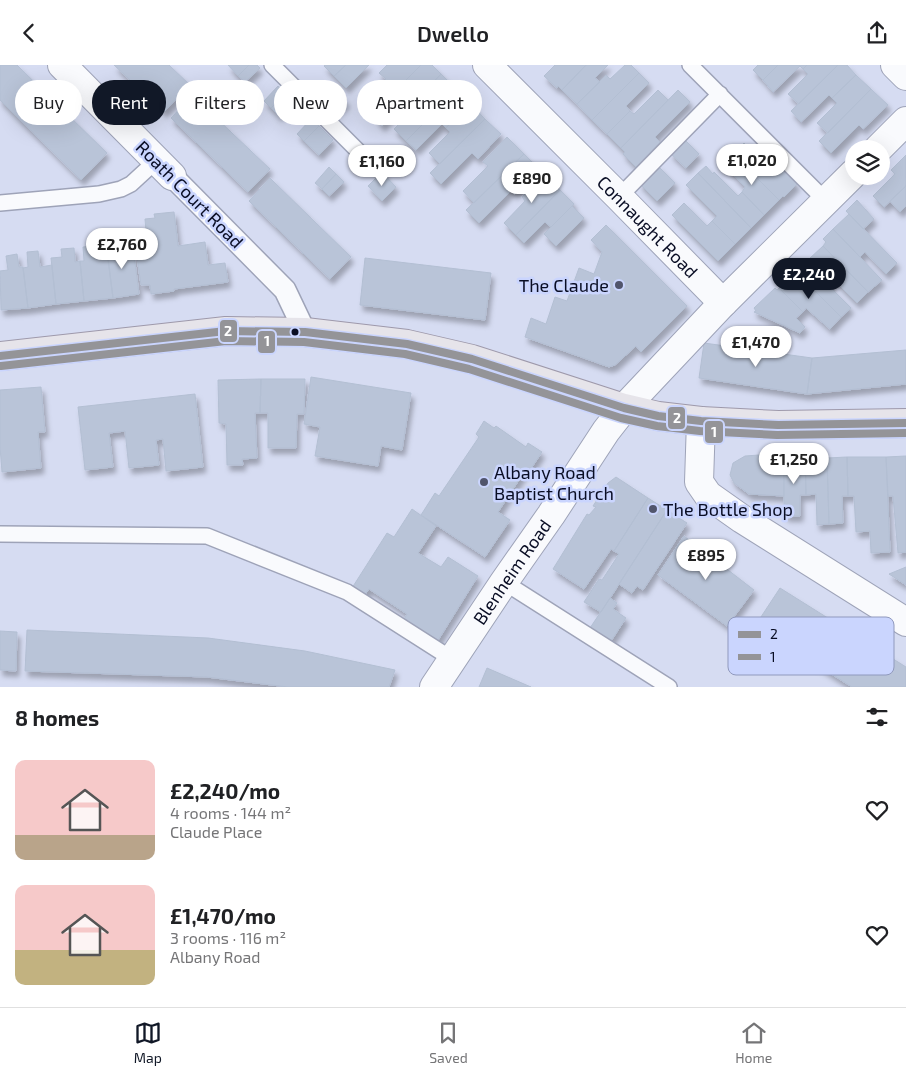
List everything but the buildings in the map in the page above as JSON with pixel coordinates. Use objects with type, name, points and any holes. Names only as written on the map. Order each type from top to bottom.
[{"type":"main road","points":[[0,356],[226,331],[305,332],[407,343],[472,359],[624,408],[658,416],[701,421],[778,425],[885,425],[906,423]]},
{"type":"street","name":"Roath Court Road","points":[[62,65],[285,290],[305,332]]},
{"type":"street","name":"Connaught Road","points":[[487,65],[723,303]]},
{"type":"street","points":[[896,65],[906,75]]},
{"type":"street","points":[[887,140],[906,121]]},
{"type":"street","name":"Blenheim Road","points":[[434,687],[606,431],[624,408],[723,303],[845,182]]},
{"type":"street","points":[[701,421],[699,482],[708,495],[742,519],[906,622]]},
{"type":"lane","points":[[272,65],[375,168]]},
{"type":"lane","points":[[690,65],[826,201]]},
{"type":"lane","points":[[619,197],[720,95]]},
{"type":"lane","points":[[0,203],[121,189],[164,168]]},
{"type":"lane","points":[[0,534],[207,536],[347,592],[452,659]]},
{"type":"lane","points":[[504,582],[669,687]]},
{"type":"transit line","name":"2","points":[[0,356],[226,331],[305,332],[407,344],[472,359],[624,408],[658,416],[701,421],[778,425],[906,423]]},
{"type":"transit line","name":"1","points":[[1,366],[226,341],[304,342],[405,354],[469,369],[621,418],[657,426],[700,431],[777,435],[906,433]]},
{"type":"place","name":"The Claude","points":[[619,285]]},
{"type":"place","name":"Albany Road Baptist Church","points":[[484,482]]},
{"type":"place","name":"The Bottle Shop","points":[[653,509]]}]
